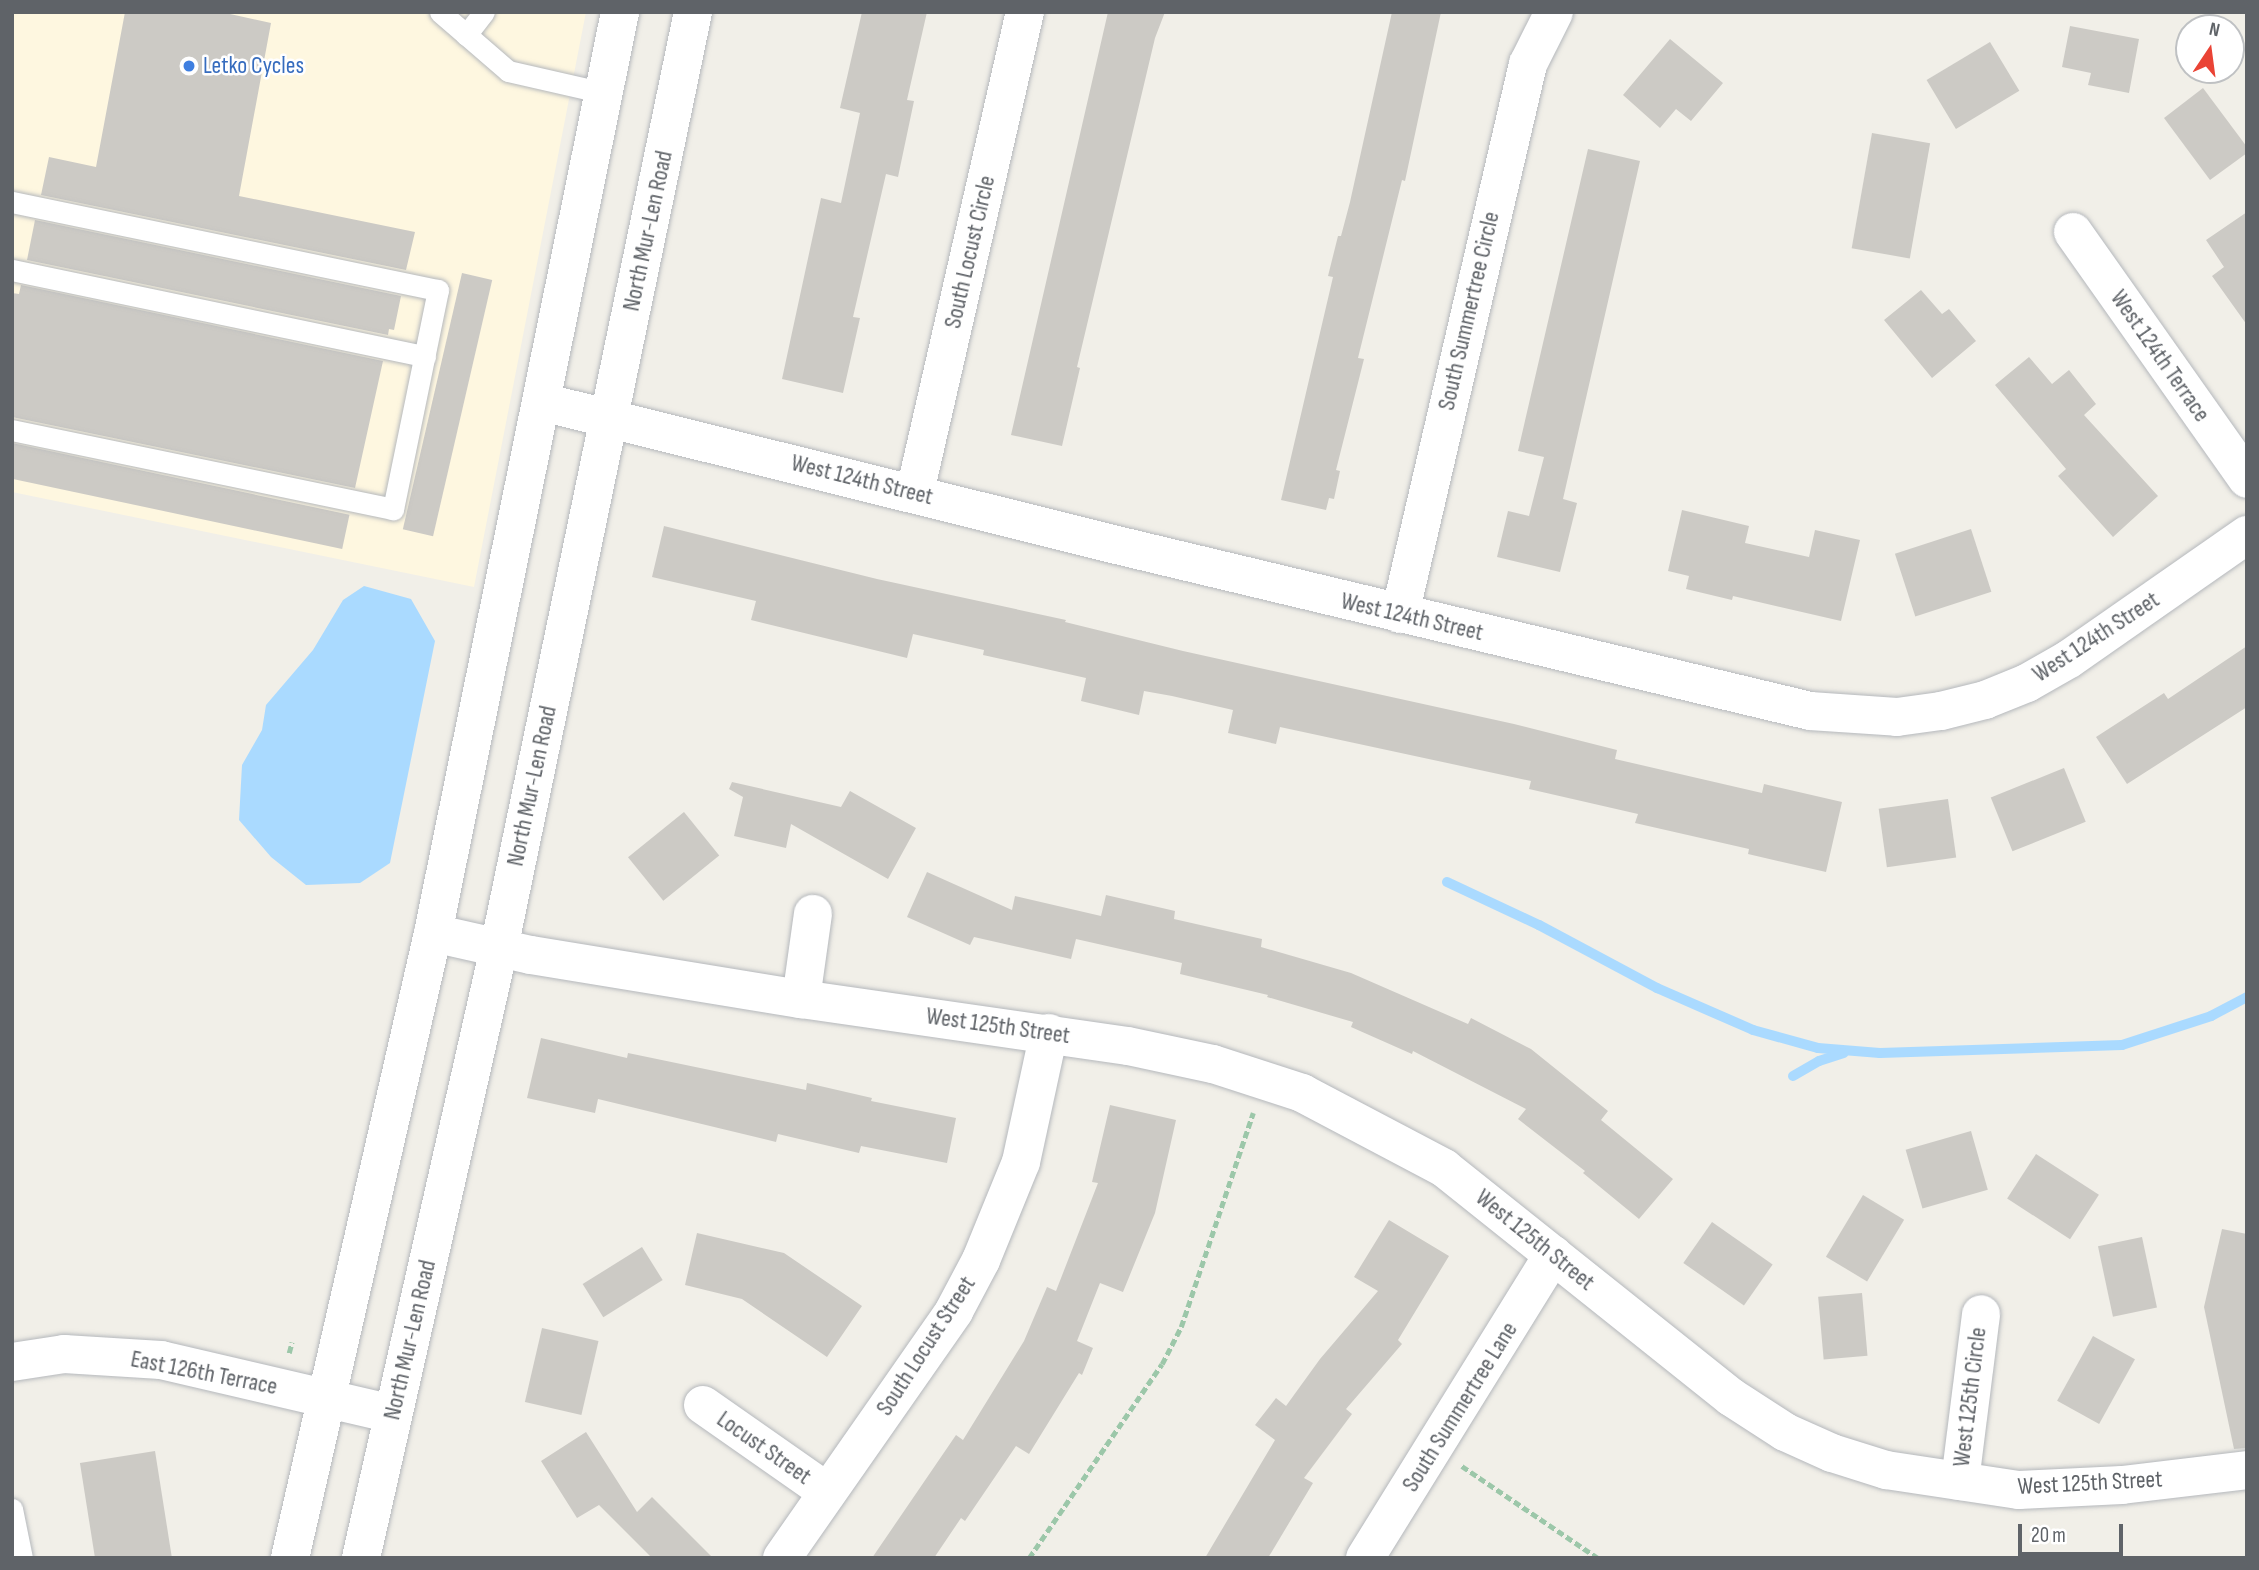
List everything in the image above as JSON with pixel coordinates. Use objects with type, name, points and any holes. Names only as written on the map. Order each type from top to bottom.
[{"type":"street","points":[[290,1558],[433,933],[620,12]]},
{"type":"street","name":"North Mur-Len Road","points":[[361,1558],[499,948],[693,12]]},
{"type":"street","name":"South Locust Circle","points":[[915,492],[1025,12]]},
{"type":"street","name":"South Summertree Circle","points":[[1400,614],[1528,64],[1553,12]]},
{"type":"street","name":"West 124th Terrace","points":[[2073,232],[2247,479]]},
{"type":"street","name":"West 124th Street","points":[[542,402],[915,492],[1400,614],[1810,711],[1897,717],[1941,711],[1985,700],[2026,683],[2069,659],[2247,535]]},
{"type":"street","points":[[801,999],[813,914]]},
{"type":"street","name":"West 125th Street","points":[[433,933],[499,948],[801,999],[1049,1033],[1213,1064],[1325,1103],[1444,1168],[1731,1397],[1785,1432],[1832,1452],[1886,1470],[2019,1490],[2061,1490],[2247,1470]]},
{"type":"street","name":"South Locust Street","points":[[782,1558],[826,1491],[954,1311],[981,1260],[1021,1162],[1049,1033]]},
{"type":"street","name":"South Summertree Lane","points":[[1365,1558],[1433,1453],[1553,1255]]},
{"type":"street","name":"West 125th Circle","points":[[1959,1481],[1981,1314]]},
{"type":"street","name":"East 126th Terrace","points":[[12,1362],[64,1354],[161,1360],[393,1415]]},
{"type":"street","name":"Locust Street","points":[[703,1405],[826,1491]]},
{"type":"lane","points":[[440,12],[508,71],[605,93]]},
{"type":"lane","points":[[466,35],[484,12]]},
{"type":"lane","points":[[12,202],[438,290],[393,509],[12,430]]},
{"type":"lane","points":[[12,271],[425,356]]},
{"type":"lane","points":[[12,1509],[22,1558]]},
{"type":"path","points":[[1029,1558],[1161,1364],[1181,1326],[1255,1105]]},
{"type":"path","points":[[1455,1461],[1598,1558]]},
{"type":"shaded area","points":[[12,12],[586,12],[474,587],[12,492]]},
{"type":"water","points":[[364,586],[411,599],[435,641],[390,863],[360,883],[306,885],[271,857],[239,820],[242,765],[262,730],[266,705],[313,650],[343,600]]},
{"type":"building","points":[[125,12],[221,12],[271,23],[239,196],[415,232],[406,270],[41,195],[49,157],[96,167]]},
{"type":"building","points":[[862,12],[927,12],[907,100],[914,101],[898,177],[886,174],[853,317],[860,318],[843,393],[782,379],[821,198],[841,203],[860,113],[840,108]]},
{"type":"building","points":[[1108,12],[1165,12],[1155,38],[1077,367],[1080,368],[1062,446],[1011,435]]},
{"type":"building","points":[[1392,12],[1441,12],[1405,181],[1402,180],[1358,358],[1364,359],[1336,470],[1340,471],[1334,499],[1329,498],[1326,510],[1281,500],[1333,277],[1328,276],[1350,202]]},
{"type":"building","points":[[2070,26],[2139,39],[2129,93],[2088,85],[2091,73],[2062,67]]},
{"type":"building","points":[[1670,39],[1723,83],[1691,121],[1676,109],[1660,128],[1623,95]]},
{"type":"building","points":[[1990,42],[2019,91],[1956,129],[1927,80]]},
{"type":"building","points":[[2203,88],[2247,147],[2247,153],[2210,180],[2164,118]]},
{"type":"building","points":[[1872,133],[1930,143],[1910,258],[1852,248]]},
{"type":"building","points":[[1588,149],[1640,161],[1563,499],[1577,503],[1560,572],[1497,557],[1508,511],[1529,516],[1544,457],[1518,451]]},
{"type":"building","points":[[2247,212],[2247,325],[2212,276],[2224,267],[2206,240]]},
{"type":"building","points":[[35,220],[401,296],[394,330],[389,329],[388,335],[27,260]]},
{"type":"building","points":[[462,273],[492,280],[433,536],[403,529]]},
{"type":"building","points":[[21,285],[383,361],[355,488],[12,417],[12,293],[19,294]]},
{"type":"building","points":[[1921,290],[1942,314],[1949,309],[1976,341],[1932,378],[1884,320]]},
{"type":"building","points":[[2029,357],[2052,384],[2069,370],[2096,404],[2084,415],[2158,496],[2113,537],[2058,476],[2066,469],[1995,385]]},
{"type":"building","points":[[12,443],[349,515],[342,549],[12,479]]},
{"type":"building","points":[[1682,510],[1749,526],[1745,543],[1809,557],[1815,530],[1860,540],[1841,621],[1733,596],[1732,600],[1686,589],[1689,576],[1668,571]]},
{"type":"building","points":[[664,526],[877,579],[1066,620],[1065,622],[1183,651],[1514,724],[1617,750],[1615,759],[1762,793],[1764,784],[1842,802],[1826,872],[1748,854],[1749,849],[1635,823],[1638,814],[1529,789],[1531,781],[1280,727],[1276,744],[1228,733],[1233,710],[1144,691],[1139,715],[1081,701],[1086,678],[983,655],[984,650],[913,634],[907,658],[751,620],[756,601],[652,577]]},
{"type":"building","points":[[1971,529],[1991,592],[1915,616],[1895,554]]},
{"type":"building","points":[[2247,646],[2247,707],[2127,784],[2096,737],[2164,693],[2168,699]]},
{"type":"building","points":[[2064,768],[2086,822],[2012,851],[1991,798]]},
{"type":"building","points":[[732,782],[841,807],[850,791],[916,828],[888,879],[791,824],[786,848],[734,836],[743,797],[729,789]]},
{"type":"building","points":[[1948,799],[1956,857],[1887,867],[1879,809]]},
{"type":"building","points":[[684,812],[719,856],[663,901],[628,857]]},
{"type":"building","points":[[927,872],[1012,910],[1015,896],[1101,916],[1106,895],[1175,911],[1174,919],[1262,939],[1261,947],[1351,973],[1468,1024],[1471,1018],[1531,1049],[1608,1111],[1601,1120],[1673,1179],[1639,1219],[1583,1173],[1585,1171],[1518,1119],[1526,1109],[1413,1051],[1412,1054],[1351,1027],[1353,1022],[1267,997],[1268,995],[1180,974],[1182,963],[1076,939],[1071,959],[974,937],[970,945],[907,917]]},
{"type":"building","points":[[541,1038],[627,1058],[628,1053],[806,1090],[807,1083],[872,1098],[871,1101],[956,1118],[947,1163],[861,1146],[859,1153],[778,1134],[776,1142],[598,1099],[595,1113],[527,1098]]},
{"type":"building","points":[[1110,1105],[1176,1120],[1155,1213],[1123,1292],[1100,1283],[1077,1341],[1093,1348],[1082,1375],[1079,1373],[1029,1454],[1016,1446],[965,1521],[961,1518],[934,1558],[872,1558],[956,1435],[963,1440],[1024,1341],[1047,1287],[1056,1291],[1098,1183],[1092,1182]]},
{"type":"building","points":[[1971,1131],[1988,1190],[1922,1208],[1906,1150]]},
{"type":"building","points":[[2036,1154],[2099,1195],[2070,1239],[2007,1198]]},
{"type":"building","points":[[1863,1195],[1904,1220],[1867,1281],[1826,1257]]},
{"type":"building","points":[[1389,1220],[1449,1256],[1398,1340],[1402,1344],[1346,1409],[1352,1414],[1304,1478],[1313,1483],[1268,1558],[1205,1558],[1275,1440],[1255,1425],[1276,1398],[1286,1406],[1320,1359],[1378,1291],[1354,1277]]},
{"type":"building","points":[[1712,1222],[1773,1264],[1744,1305],[1683,1263]]},
{"type":"building","points":[[2222,1229],[2247,1234],[2247,1448],[2234,1449],[2204,1307]]},
{"type":"building","points":[[697,1233],[784,1253],[862,1306],[827,1357],[742,1299],[685,1285]]},
{"type":"building","points":[[2142,1237],[2157,1307],[2113,1317],[2098,1246]]},
{"type":"building","points":[[642,1247],[663,1280],[603,1317],[583,1284]]},
{"type":"building","points":[[1862,1293],[1867,1356],[1824,1360],[1818,1297]]},
{"type":"building","points":[[542,1328],[599,1341],[581,1415],[525,1402]]},
{"type":"building","points":[[2093,1336],[2135,1359],[2099,1424],[2057,1401]]},
{"type":"building","points":[[586,1432],[637,1512],[652,1497],[713,1558],[652,1558],[599,1505],[577,1518],[541,1461]]},
{"type":"building","points":[[155,1451],[172,1558],[95,1558],[80,1463]]},
{"type":"waterway","points":[[1447,882],[1539,925],[1657,988],[1753,1030],[1818,1048],[1880,1053],[2122,1045],[2211,1016],[2247,997]]},
{"type":"waterway","points":[[1793,1076],[1819,1061],[1844,1053]]},
{"type":"place","name":"Letko Cycles","points":[[189,66]]}]
